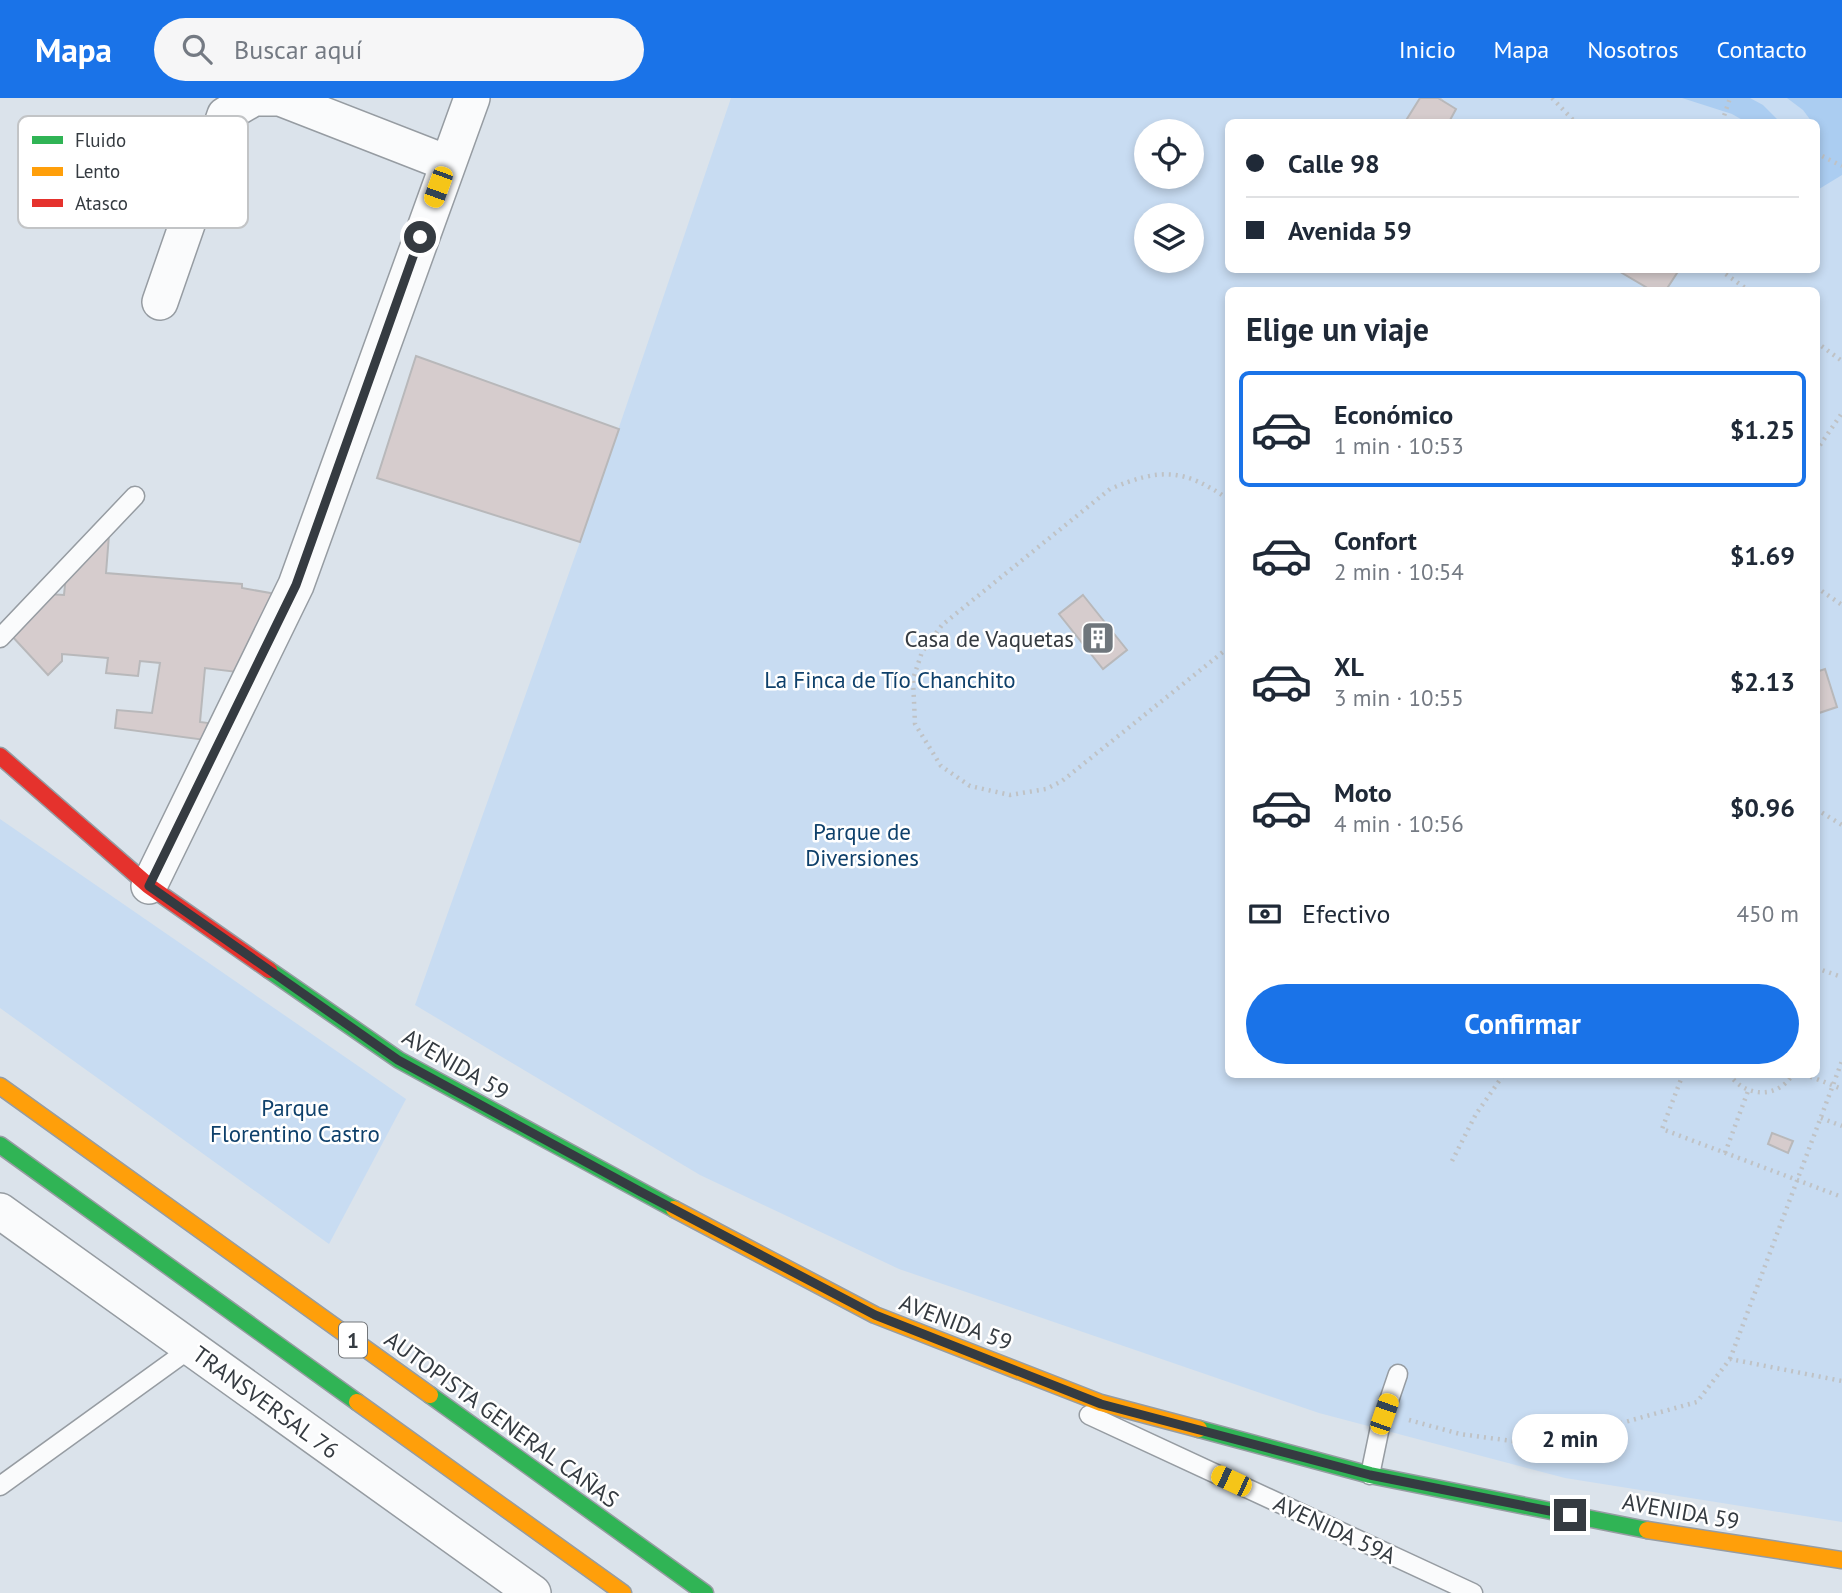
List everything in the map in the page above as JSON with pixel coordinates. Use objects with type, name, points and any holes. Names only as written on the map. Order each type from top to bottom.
[{"type":"main road","name":"AVENIDA 59","points":[[0,756],[149,886],[398,1060],[875,1315],[1101,1404],[1370,1475],[1646,1530],[1842,1560]]},
{"type":"main road","name":"AUTOPISTA GENERAL CAÑAS","points":[[0,1086],[705,1593]]},
{"type":"main road","name":"1","points":[[0,1145],[622,1593]]},
{"type":"street","points":[[225,116],[254,98],[280,98],[447,163]]},
{"type":"street","points":[[149,886],[296,585],[472,98]]},
{"type":"street","points":[[160,302],[186,228]]},
{"type":"street","name":"TRANSVERSAL 76","points":[[0,1211],[533,1593]]},
{"type":"lane","points":[[0,638],[135,496]]},
{"type":"lane","points":[[0,1486],[191,1348]]},
{"type":"lane","name":"AVENIDA 59A","points":[[971,1353],[1085,1414],[1473,1593]]},
{"type":"lane","points":[[1370,1475],[1384,1414],[1398,1374]]},
{"type":"path","points":[[1552,98],[1572,119]]},
{"type":"path","points":[[1723,119],[1730,98]]},
{"type":"path","points":[[1820,155],[1842,166]]},
{"type":"path","points":[[1724,273],[1744,287]]},
{"type":"path","points":[[1820,345],[1842,361]]},
{"type":"path","points":[[1820,445],[1842,413]]},
{"type":"path","points":[[1225,497],[1204,482],[1172,474],[1141,476],[1110,489],[942,625],[922,652],[913,679],[915,724],[941,766],[971,786],[1010,794],[1046,789],[1062,781],[1225,650]]},
{"type":"path","points":[[1820,590],[1842,605]]},
{"type":"path","points":[[1820,811],[1842,825]]},
{"type":"path","points":[[1820,969],[1842,977]]},
{"type":"path","points":[[1384,1414],[1460,1434],[1542,1444],[1697,1402],[1730,1359],[1842,1061]]},
{"type":"path","points":[[1452,1161],[1476,1114],[1501,1078]]},
{"type":"path","points":[[1681,1078],[1662,1129],[1842,1197]]},
{"type":"path","points":[[1732,1078],[1739,1087],[1763,1093],[1781,1088],[1790,1078]]},
{"type":"path","points":[[1814,1078],[1842,1089]]},
{"type":"path","points":[[1724,1153],[1748,1091]]},
{"type":"path","points":[[1821,1118],[1842,1126]]},
{"type":"path","points":[[1730,1359],[1842,1381]]},
{"type":"green space","name":"Parque de Diversiones","points":[[731,98],[1842,98],[1842,1522],[1565,1478],[1319,1413],[899,1269],[700,1175],[415,1005],[580,542]]},
{"type":"green space","name":"Parque Florentino Castro","points":[[0,819],[406,1099],[329,1244],[0,1008]]},
{"type":"shaded area","points":[[1682,98],[1750,98],[1763,105],[1777,119],[1741,119]]},
{"type":"shaded area","points":[[1787,98],[1842,98],[1842,175],[1820,188],[1820,119],[1810,119]]},
{"type":"building","points":[[1420,98],[1438,98],[1456,109],[1451,119],[1407,119]]},
{"type":"building","points":[[1622,273],[1677,273],[1668,287],[1646,287]]},
{"type":"building","points":[[416,356],[619,429],[580,542],[377,478]]},
{"type":"building","points":[[109,535],[106,573],[242,584],[242,588],[276,594],[237,672],[205,668],[200,722],[208,723],[205,740],[115,728],[117,710],[152,713],[160,663],[140,661],[138,676],[106,673],[108,658],[62,654],[62,661],[48,675],[10,634],[46,594],[64,595],[66,575]]},
{"type":"building","name":"Casa de Vaquetas","points":[[1083,595],[1127,650],[1103,669],[1059,614]]},
{"type":"building","points":[[1825,669],[1837,707],[1820,713],[1820,671]]},
{"type":"building","points":[[1772,1133],[1793,1141],[1788,1153],[1768,1144]]},
{"type":"traffic: fast","points":[[269,970],[399,1060],[674,1209]]},
{"type":"traffic: fast","points":[[0,1145],[357,1402]]},
{"type":"traffic: fast","points":[[430,1395],[705,1593]]},
{"type":"traffic: fast","points":[[1199,1429],[1370,1475],[1647,1530]]},
{"type":"traffic: slow","points":[[0,1086],[430,1395]]},
{"type":"traffic: slow","points":[[674,1209],[875,1315],[1101,1403],[1199,1429]]},
{"type":"traffic: slow","points":[[357,1402],[623,1593]]},
{"type":"traffic: slow","points":[[1647,1530],[1842,1560]]},
{"type":"traffic: jam","points":[[0,756],[149,886],[269,970]]},
{"type":"place","name":"Casa de Vaquetas","points":[[1098,638]]},
{"type":"route","points":[[420,237],[296,585],[149,886],[398,1060],[875,1315],[1101,1404],[1370,1475],[1570,1515]]},
{"type":"park label","name":"La Finca de Tío Chanchito","points":[[890,679]]}]
